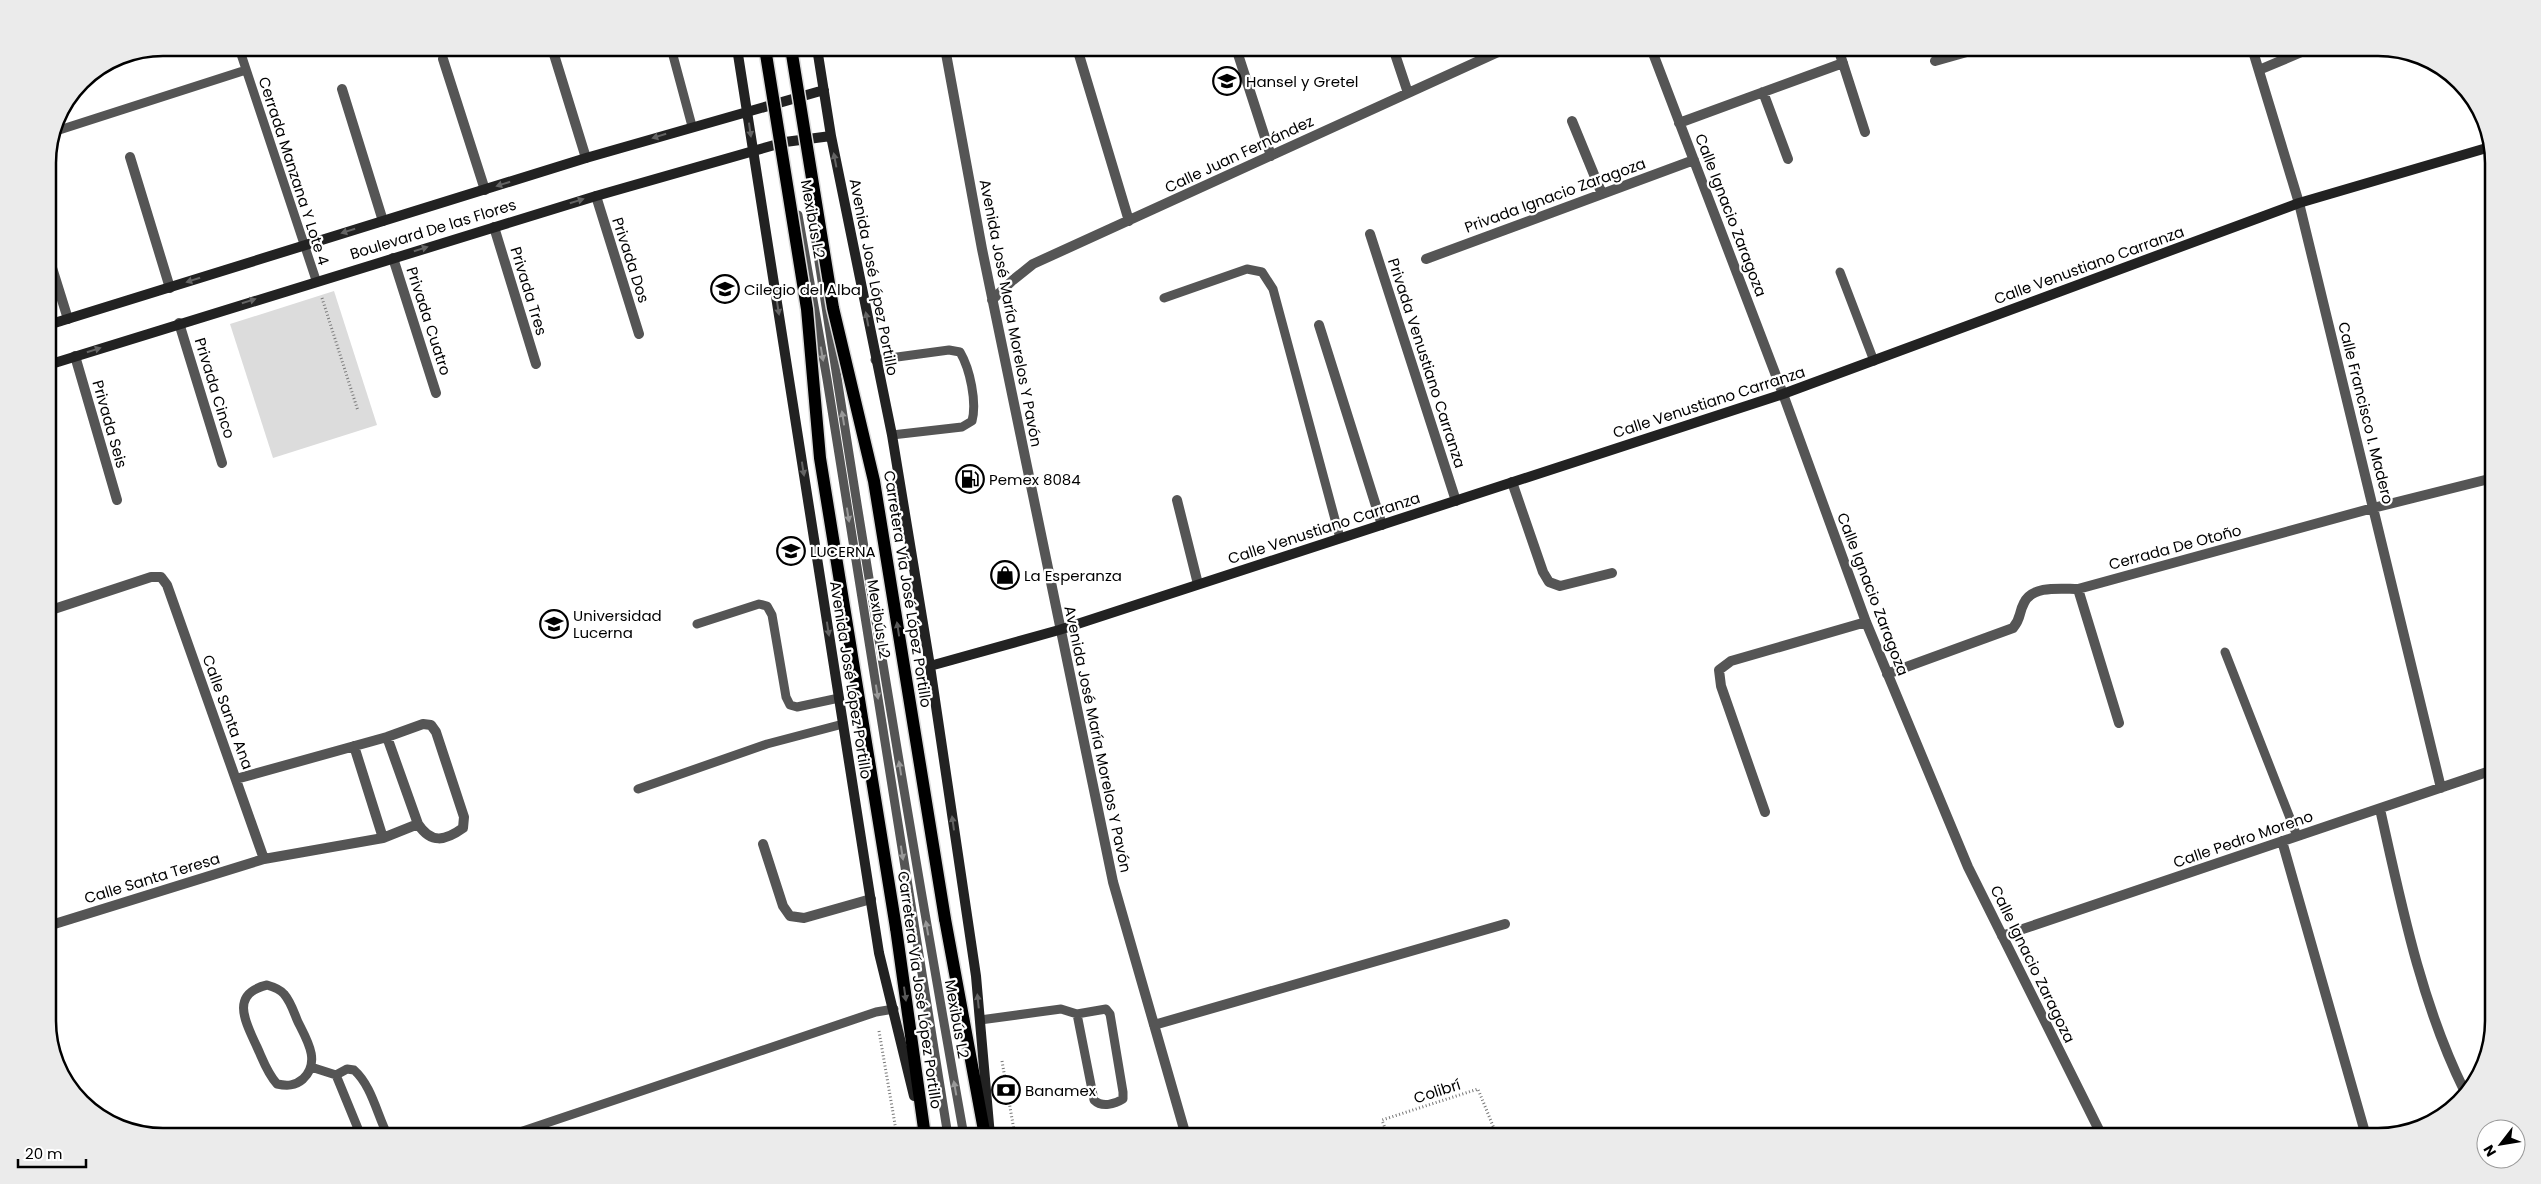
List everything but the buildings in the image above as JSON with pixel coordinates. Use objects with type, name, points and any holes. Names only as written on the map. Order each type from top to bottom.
[{"type":"main road","name":"Carretera Vía José López Portillo","points":[[766,56],[807,309],[820,458],[896,928],[923,1128]]},
{"type":"main road","name":"Carretera Vía José López Portillo","points":[[792,56],[833,308],[874,481],[945,919],[984,1128]]},
{"type":"street","points":[[554,56],[586,158]]},
{"type":"street","name":"Avenida José López Portillo","points":[[739,56],[879,953],[922,1128]]},
{"type":"street","name":"Avenida José López Portillo","points":[[818,56],[831,136],[875,360],[892,435],[930,666],[980,1020],[989,1128]]},
{"type":"street","name":"Avenida José María Morelos Y Pavón","points":[[946,56],[992,300],[1059,630],[1113,882],[1184,1128]]},
{"type":"street","points":[[1079,56],[1129,221]]},
{"type":"street","points":[[1239,56],[1271,156]]},
{"type":"street","points":[[1396,56],[1408,93]]},
{"type":"street","name":"Calle Juan Fernández","points":[[992,300],[1033,264],[1489,56]]},
{"type":"street","name":"Calle Ignacio Zaragoza","points":[[1654,56],[1887,674],[1968,867],[2098,1128]]},
{"type":"street","points":[[1841,56],[1865,132]]},
{"type":"street","points":[[1935,61],[1953,56]]},
{"type":"street","name":"Calle Francisco I. Madero","points":[[2255,56],[2299,203],[2441,788]]},
{"type":"street","points":[[2259,70],[2292,56]]},
{"type":"street","points":[[443,59],[485,190]]},
{"type":"street","points":[[1679,122],[1843,63]]},
{"type":"street","points":[[342,89],[383,221]]},
{"type":"street","name":"Boulevard De las Flores","points":[[56,322],[586,158],[747,110],[824,90]]},
{"type":"street","points":[[1763,92],[1788,159]]},
{"type":"street","points":[[1572,121],[1602,194]]},
{"type":"street","name":"Boulevard De las Flores","points":[[56,362],[316,280],[753,150],[785,142],[831,136]]},
{"type":"street","name":"Calle Venustiano Carranza","points":[[930,666],[1059,630],[1783,394],[2299,203],[2484,149]]},
{"type":"street","points":[[130,157],[170,288]]},
{"type":"street","name":"Privada Ignacio Zaragoza","points":[[1426,258],[1694,160]]},
{"type":"street","name":"Privada Dos","points":[[596,196],[639,334]]},
{"type":"street","name":"Privada Tres","points":[[494,227],[536,364]]},
{"type":"street","name":"Privada Venustiano Carranza","points":[[1370,234],[1456,501]]},
{"type":"street","name":"Privada Cuatro","points":[[393,258],[436,393]]},
{"type":"street","points":[[56,280],[68,318]]},
{"type":"street","name":"Privada Cinco","points":[[180,322],[222,463]]},
{"type":"street","points":[[1319,325],[1382,525]]},
{"type":"street","name":"Privada Seis","points":[[75,356],[117,500]]},
{"type":"street","name":"Cerrada De Otoño","points":[[1887,674],[2013,628],[2020,619],[2024,604],[2031,594],[2044,590],[2078,589],[2373,508],[2485,480]]},
{"type":"street","points":[[1512,482],[1542,572],[1549,582],[1560,586],[1612,573]]},
{"type":"street","points":[[1177,500],[1198,584]]},
{"type":"street","name":"Calle Santa Ana","points":[[56,608],[151,577],[161,577],[167,584],[264,859]]},
{"type":"street","points":[[2078,589],[2120,723]]},
{"type":"street","points":[[1765,812],[1721,686],[1719,670],[1731,661],[1866,622]]},
{"type":"street","points":[[236,779],[387,737],[423,724],[431,725],[436,732],[464,817],[463,828],[453,835],[440,839],[429,837],[418,824],[387,737]]},
{"type":"street","points":[[354,746],[383,838]]},
{"type":"street","name":"Calle Pedro Moreno","points":[[2002,936],[2485,773]]},
{"type":"street","points":[[2380,808],[2405,922],[2450,1060],[2462,1087]]},
{"type":"street","name":"Calle Santa Teresa","points":[[56,924],[264,859],[383,838],[418,824]]},
{"type":"street","points":[[2282,841],[2364,1128]]},
{"type":"street","points":[[763,844],[783,906],[790,916],[804,918],[870,899]]},
{"type":"street","points":[[1154,1025],[1505,924]]},
{"type":"lane","name":"Cerrada Manzana Y Lote 4","points":[[242,56],[316,280]]},
{"type":"lane","points":[[673,56],[692,126]]},
{"type":"lane","name":"Mexibús L2","points":[[771,56],[828,389],[947,1128]]},
{"type":"lane","name":"Mexibús L2","points":[[787,56],[840,400],[963,1128]]},
{"type":"lane","points":[[62,129],[246,70]]},
{"type":"lane","points":[[1164,298],[1247,269],[1262,272],[1273,289],[1340,538]]},
{"type":"lane","points":[[1840,272],[1874,360]]},
{"type":"lane","points":[[875,360],[949,350],[960,352],[965,360],[975,411],[972,422],[962,427],[892,435]]},
{"type":"lane","points":[[697,624],[759,604],[767,606],[772,615],[786,697],[790,705],[797,707],[839,698]]},
{"type":"lane","points":[[2225,652],[2298,836]]},
{"type":"lane","points":[[638,789],[767,744],[843,724]]},
{"type":"lane","points":[[267,985],[277,988],[285,995],[310,1048],[311,1067],[308,1074],[299,1082],[289,1086],[277,1084],[270,1076],[243,1015],[244,1002],[248,995],[258,988],[267,985]]},
{"type":"lane","points":[[532,1128],[876,1012],[894,1008]]},
{"type":"lane","points":[[980,1020],[1060,1008],[1077,1014],[1101,1008],[1106,1009],[1110,1014],[1123,1092],[1123,1099],[1117,1102],[1103,1105],[1094,1100],[1077,1014]]},
{"type":"lane","points":[[311,1067],[336,1075],[347,1069],[354,1070],[359,1074],[365,1083],[385,1128]]},
{"type":"lane","points":[[336,1075],[358,1128]]},
{"type":"path","points":[[316,280],[358,412]]},
{"type":"path","points":[[876,1012],[896,1128]]},
{"type":"path","points":[[1001,1054],[1014,1128]]},
{"type":"path","name":"Colibrí","points":[[1385,1128],[1382,1120],[1478,1089],[1494,1128]]},
{"type":"shaded area","points":[[334,291],[377,425],[273,458],[230,324]]},
{"type":"place","name":"Hansel y Gretel","points":[[1227,81]]},
{"type":"place","name":"Cilegio del Alba","points":[[725,289]]},
{"type":"place","name":"Pemex 8084","points":[[970,479]]},
{"type":"place","name":"LUCERNA","points":[[791,551]]},
{"type":"place","name":"La Esperanza","points":[[1005,575]]},
{"type":"place","name":"Universidad Lucerna","points":[[554,624]]},
{"type":"place","name":"Banamex","points":[[1006,1090]]}]
